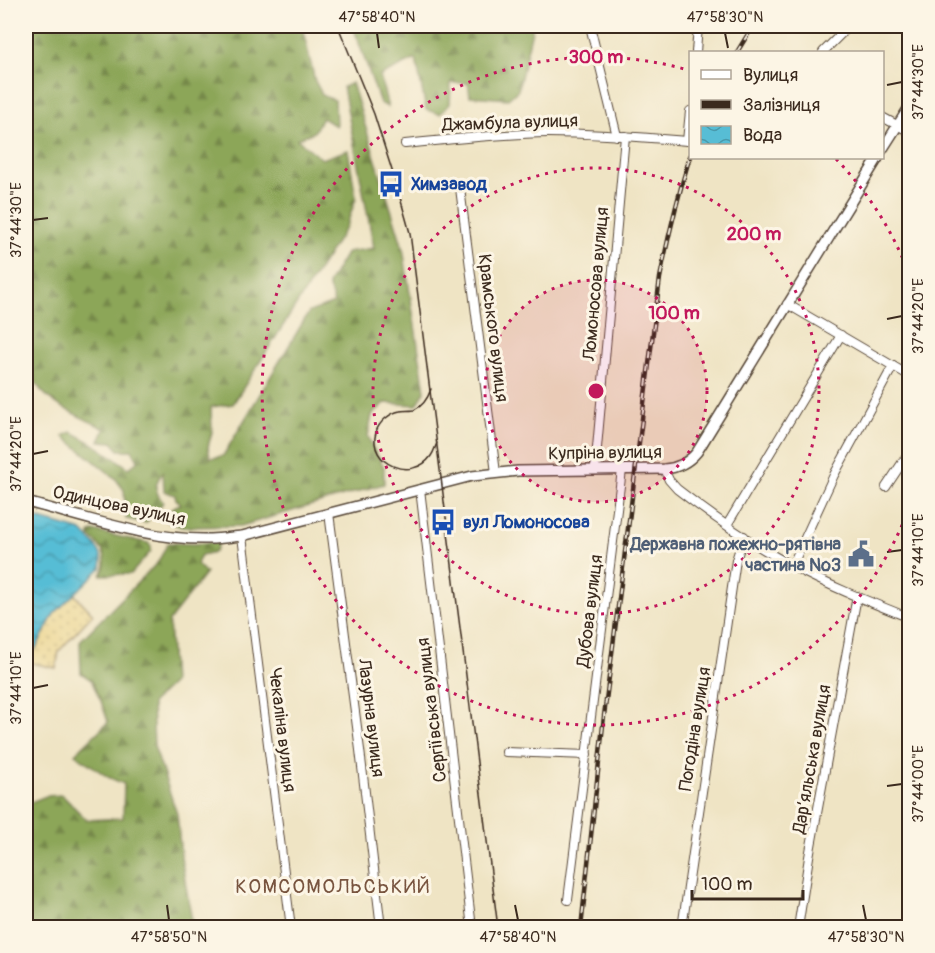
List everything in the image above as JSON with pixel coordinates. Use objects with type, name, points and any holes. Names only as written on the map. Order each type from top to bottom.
[{"type":"main road","points":[[884,147],[909,106]]},
{"type":"main road","name":"Купріна вулиця","points":[[242,536],[472,476],[496,473],[664,469],[682,465],[697,452],[877,159]]},
{"type":"main road","name":"Одинцова вулиця","points":[[26,502],[158,535],[209,539],[242,536]]},
{"type":"street","points":[[590,26],[621,136]]},
{"type":"street","points":[[696,51],[698,26]]},
{"type":"street","points":[[824,51],[846,26]]},
{"type":"street","points":[[884,118],[909,132]]},
{"type":"street","name":"Джамбула вулиця","points":[[405,144],[458,138],[548,133],[687,141],[689,121]]},
{"type":"street","name":"Ломоносова вулиця","points":[[594,470],[621,136]]},
{"type":"street","name":"Крамського вулиця","points":[[460,188],[496,473]]},
{"type":"street","points":[[788,304],[909,376]]},
{"type":"street","points":[[727,525],[841,335]]},
{"type":"street","points":[[792,566],[834,475],[893,366]]},
{"type":"street","points":[[886,488],[909,451]]},
{"type":"street","points":[[664,469],[669,480],[677,489],[727,525],[792,566],[857,597],[909,618]]},
{"type":"street","name":"Дубова вулиця","points":[[568,900],[622,470]]},
{"type":"street","name":"Сергіївська вулиця","points":[[420,489],[472,927]]},
{"type":"street","name":"Лазурна вулиця","points":[[328,513],[381,927]]},
{"type":"street","name":"Чекаліна вулиця","points":[[242,536],[291,927]]},
{"type":"street","name":"Погодіна вулиця","points":[[682,927],[736,560],[744,536]]},
{"type":"street","name":"Дар’яльська вулиця","points":[[798,927],[857,597]]},
{"type":"street","points":[[506,752],[587,755]]},
{"type":"green space","points":[[26,26],[302,26],[315,81],[323,96],[335,100],[336,126],[322,118],[314,132],[297,139],[322,159],[348,150],[356,198],[346,227],[233,404],[211,407],[212,432],[208,447],[210,458],[223,456],[309,312],[334,303],[328,284],[347,252],[374,248],[343,87],[352,83],[403,248],[425,391],[417,405],[385,403],[372,415],[368,436],[384,467],[384,484],[241,526],[182,527],[168,522],[171,510],[181,504],[175,495],[164,491],[163,472],[156,487],[163,502],[159,508],[146,523],[126,519],[124,490],[115,478],[63,436],[72,432],[129,468],[138,461],[132,450],[119,450],[112,442],[99,441],[105,429],[64,408],[45,395],[34,378],[32,364],[26,361]]},
{"type":"green space","points":[[353,26],[533,26],[518,90],[508,99],[470,96],[468,83],[451,83],[450,104],[440,114],[426,110],[416,59],[380,76],[388,107],[380,103]]},
{"type":"green space","points":[[93,531],[148,543],[151,551],[131,574],[101,575],[105,559],[102,549],[90,537]]},
{"type":"green space","points":[[219,542],[215,552],[201,555],[197,564],[206,573],[169,621],[173,683],[152,703],[154,746],[177,814],[181,857],[193,927],[26,928],[26,804],[46,796],[62,795],[87,820],[123,818],[124,784],[108,777],[75,754],[108,722],[91,680],[81,673],[80,641],[158,562],[168,543]]},
{"type":"sand","points":[[74,594],[93,614],[59,651],[56,668],[27,662],[54,614]]},
{"type":"water","points":[[26,515],[82,531],[96,546],[102,559],[101,568],[54,614],[27,662],[26,668]]},
{"type":"tram line","points":[[338,26],[374,114],[410,233],[498,928]]},
{"type":"tram line","points":[[431,389],[425,401],[414,410],[396,412],[382,421],[377,428],[375,444],[378,453],[385,461],[403,469],[423,464],[432,454],[437,443]]},
{"type":"railway","points":[[738,51],[753,26]]},
{"type":"railway","points":[[581,928],[604,716],[660,278],[689,159]]},
{"type":"place","name":"Химзавод","points":[[391,184]]},
{"type":"place","name":"вул Ломоносова","points":[[443,522]]},
{"type":"place","name":"Державна пожежно-рятівна частина №3","points":[[861,554]]},
{"type":"district","name":"КОМСОМОЛЬСЬКИЙ","points":[[333,886]]}]
